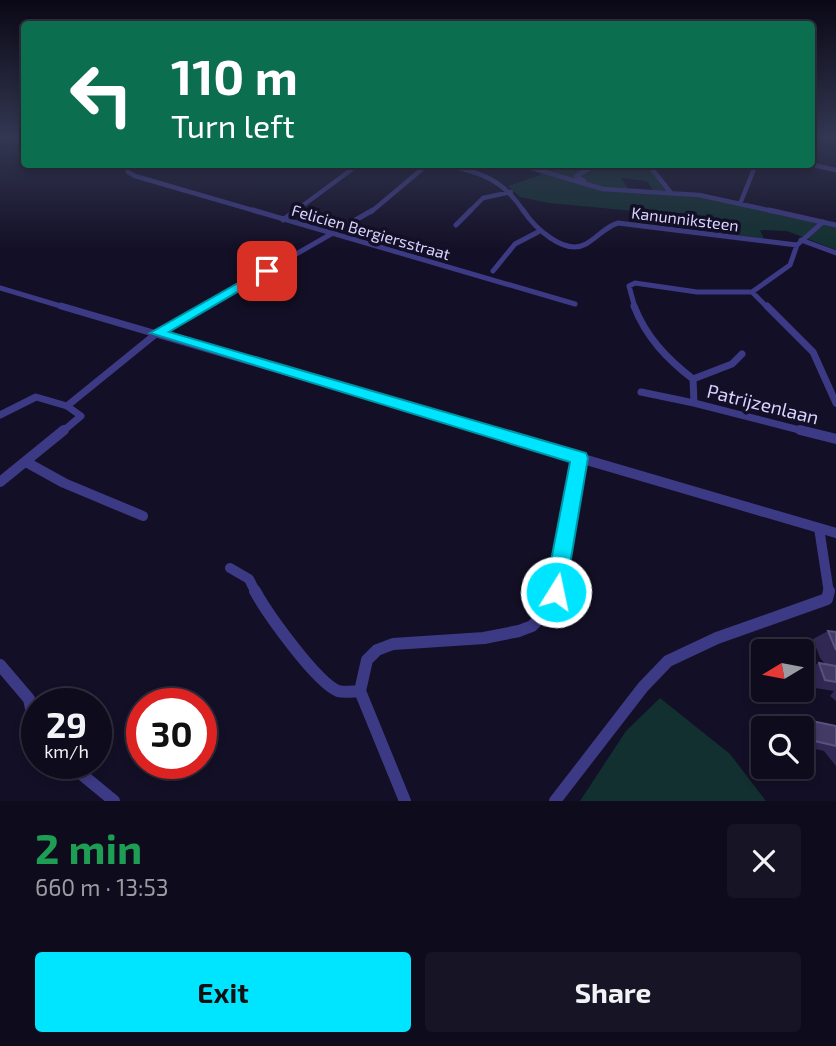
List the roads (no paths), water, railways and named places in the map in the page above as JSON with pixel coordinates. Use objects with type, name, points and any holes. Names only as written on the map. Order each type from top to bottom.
[{"type":"street","name":"Felicien Bergiersstraat","points":[[134,175],[575,304]]},
{"type":"street","points":[[283,220],[344,175]]},
{"type":"street","points":[[67,406],[157,333],[383,205],[416,175]]},
{"type":"street","points":[[486,175],[511,192],[538,232],[515,244],[493,271]]},
{"type":"street","points":[[554,175],[589,187],[622,192],[699,195],[836,225]]},
{"type":"street","points":[[580,175],[576,178],[622,192]]},
{"type":"street","points":[[657,175],[671,193]]},
{"type":"street","points":[[740,204],[751,175]]},
{"type":"street","points":[[456,225],[484,198],[511,192]]},
{"type":"street","points":[[823,222],[799,243],[790,265],[752,292],[812,348],[828,377],[836,403]]},
{"type":"street","name":"Kanunniksteen","points":[[538,232],[579,247],[610,225],[622,223],[799,243],[836,253]]},
{"type":"street","name":"Patrijzenlaan","points":[[752,292],[713,293],[635,284],[629,286],[637,316],[647,335],[693,379],[694,403],[836,439]]},
{"type":"street","points":[[0,288],[836,533]]},
{"type":"street","points":[[693,379],[732,364],[743,354]]},
{"type":"street","points":[[641,392],[694,403]]},
{"type":"street","points":[[0,415],[31,397],[67,406],[81,416],[0,482]]},
{"type":"street","points":[[405,801],[360,691],[361,672],[368,657],[379,647],[500,635],[534,625],[546,613],[556,592],[580,458]]},
{"type":"street","points":[[26,462],[64,483],[143,516]]},
{"type":"street","points":[[555,801],[643,687],[668,661],[728,633],[827,599],[830,589],[819,528]]},
{"type":"street","points":[[230,568],[249,579],[270,619],[327,683],[340,691],[360,691]]},
{"type":"street","points":[[0,665],[21,689]]},
{"type":"street","points":[[87,779],[114,801]]}]
